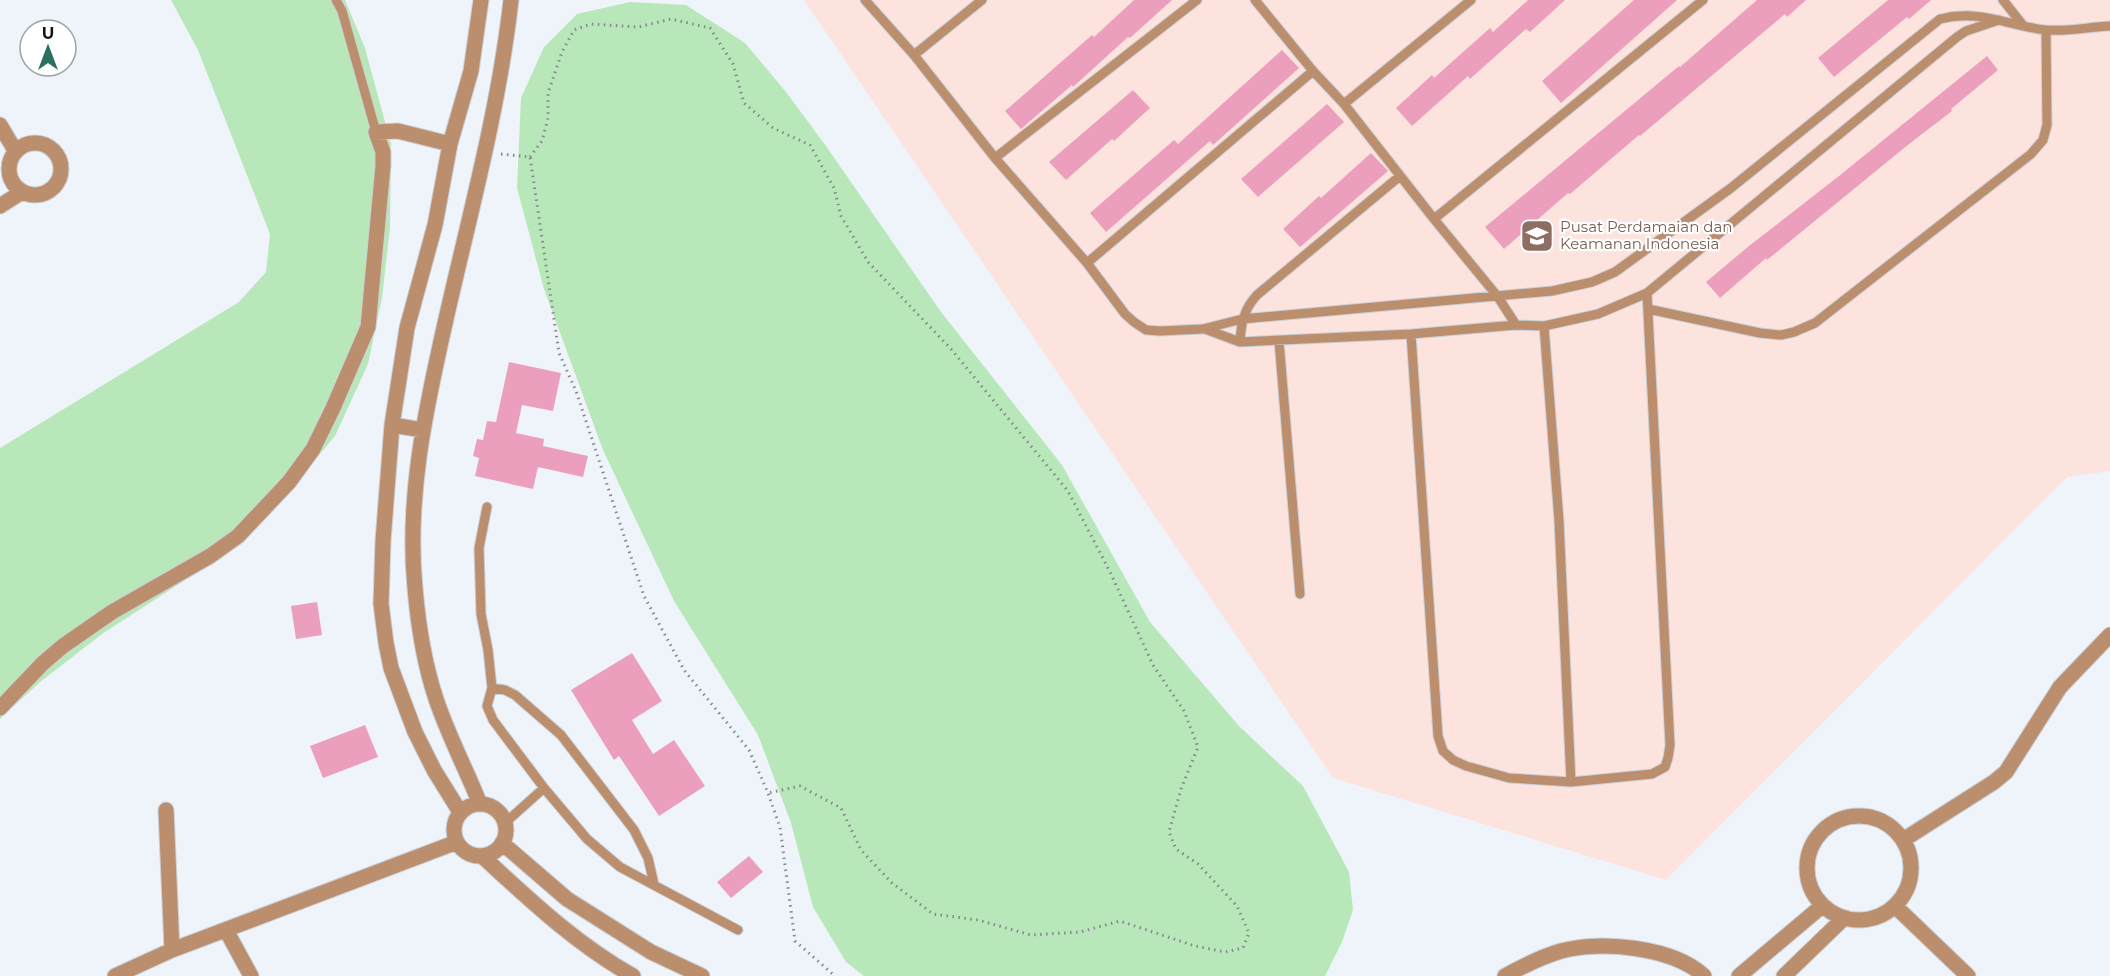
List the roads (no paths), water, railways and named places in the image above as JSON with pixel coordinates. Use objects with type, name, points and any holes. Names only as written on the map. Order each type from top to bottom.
[{"type":"street","points":[[460,812],[434,770],[415,732],[397,684],[386,643],[381,604],[383,541],[392,425],[407,328],[435,225],[450,144],[471,71],[481,0]]},
{"type":"street","points":[[480,804],[436,700],[427,665],[415,590],[413,511],[423,430],[440,345],[486,153],[505,54],[511,0]]},
{"type":"street","points":[[0,125],[16,152]]},
{"type":"street","points":[[0,708],[43,663],[63,646],[112,612],[210,556],[238,536],[289,482],[313,449],[333,408],[369,319],[383,166],[383,152],[376,132],[398,131],[450,144]]},
{"type":"street","points":[[34,143],[45,145],[54,151],[60,160],[62,171],[53,190],[43,195],[32,196],[22,192],[14,184],[9,174],[10,162],[16,152],[34,143]]},
{"type":"street","points":[[0,206],[22,192]]},
{"type":"street","points":[[392,425],[423,430]]},
{"type":"street","points":[[1903,840],[2006,772],[2060,687],[2110,635]]},
{"type":"street","points":[[480,804],[496,809],[505,823],[506,830],[502,843],[494,852],[482,856],[470,854],[457,842],[454,827],[460,812],[469,806],[480,804]]},
{"type":"street","points":[[166,810],[172,950]]},
{"type":"street","points":[[1852,817],[1872,818],[1889,826],[1903,840],[1910,856],[1911,874],[1906,892],[1895,906],[1880,916],[1862,921],[1844,918],[1822,906],[1811,890],[1806,871],[1809,852],[1818,835],[1833,823],[1852,817]]},
{"type":"street","points":[[115,976],[172,950],[457,842]]},
{"type":"street","points":[[502,843],[567,899],[651,952],[702,976]]},
{"type":"street","points":[[482,856],[551,919],[604,960],[633,976]]},
{"type":"street","points":[[1739,976],[1822,906]]},
{"type":"street","points":[[1895,906],[1968,976]]},
{"type":"street","points":[[1784,976],[1844,918]]},
{"type":"street","points":[[226,930],[251,976]]},
{"type":"street","points":[[1505,976],[1534,961],[1563,951],[1595,946],[1632,948],[1666,955],[1704,976]]},
{"type":"lane","points":[[336,0],[342,11],[376,132]]},
{"type":"lane","points":[[865,0],[914,55],[995,158],[1087,263],[1125,314],[1146,330],[1160,331],[1203,329],[1242,319],[1498,297],[1570,288],[1592,282],[1615,272],[1731,188],[1940,19],[1956,15],[1974,15],[2046,30],[2110,26]]},
{"type":"lane","points":[[914,55],[982,0]]},
{"type":"lane","points":[[995,158],[1197,0]]},
{"type":"lane","points":[[1255,0],[1313,71],[1344,104],[1498,297],[1515,325]]},
{"type":"lane","points":[[1344,104],[1471,0]]},
{"type":"lane","points":[[1434,219],[1703,0]]},
{"type":"lane","points":[[2003,0],[2022,24]]},
{"type":"lane","points":[[1203,329],[1240,342],[1280,341],[1411,334],[1515,325],[1544,326],[1598,314],[1647,293],[1956,38],[1966,31],[2001,20]]},
{"type":"lane","points":[[1648,309],[1760,333],[1781,335],[1815,323],[2031,154],[2043,140],[2047,125],[2046,30]]},
{"type":"lane","points":[[1087,263],[1313,71]]},
{"type":"lane","points":[[1240,342],[1242,319],[1248,304],[1257,294],[1400,176]]},
{"type":"lane","points":[[1411,334],[1438,736],[1443,751],[1452,760],[1466,766],[1509,778],[1571,783],[1652,774],[1665,767],[1670,745],[1647,293]]},
{"type":"lane","points":[[1544,326],[1559,521],[1571,783]]},
{"type":"lane","points":[[1280,341],[1300,594]]},
{"type":"lane","points":[[487,507],[478,548],[478,579],[492,688],[487,706],[493,720],[544,788],[587,839],[606,856],[620,867],[738,930]]},
{"type":"lane","points":[[492,688],[505,690],[515,695],[561,735],[634,830],[648,858],[654,884]]},
{"type":"lane","points":[[505,823],[544,788]]},
{"type":"place","name":"Pusat Perdamaian dan Keamanan Indonesia","points":[[1537,236]]}]
